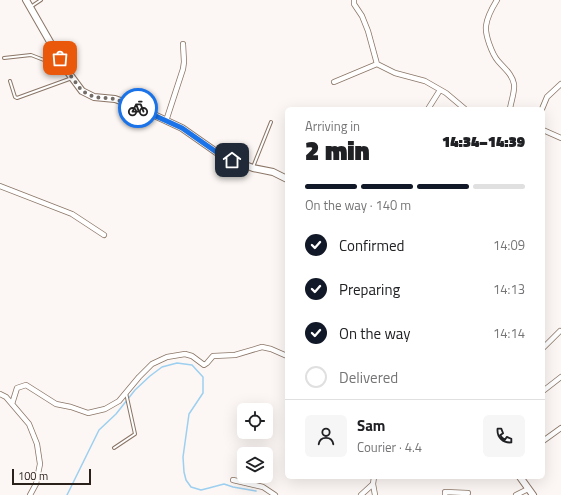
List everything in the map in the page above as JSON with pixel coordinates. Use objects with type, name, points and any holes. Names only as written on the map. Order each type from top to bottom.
[{"type":"main road","points":[[26,0],[65,68],[82,91],[94,97],[115,99],[137,107],[182,128],[222,156],[253,168],[273,172],[285,178]]},
{"type":"main road","points":[[521,479],[533,495]]},
{"type":"street","points":[[354,0],[354,4],[362,16],[368,31],[377,64],[395,73],[425,81],[446,93],[463,107]]},
{"type":"street","points":[[497,0],[491,11],[486,27],[492,49],[498,60],[512,77],[514,86],[510,107]]},
{"type":"street","points":[[166,120],[183,69],[183,44]]},
{"type":"street","points":[[334,82],[377,64]]},
{"type":"street","points":[[543,107],[547,97],[561,84]]},
{"type":"street","points":[[429,107],[440,90]]},
{"type":"street","points":[[545,131],[561,138]]},
{"type":"street","points":[[0,186],[72,214],[104,235]]},
{"type":"street","points":[[545,346],[560,331]]},
{"type":"street","points":[[12,404],[17,388],[26,385],[56,404],[88,413],[105,409],[119,401],[152,364],[167,357],[185,354],[192,356],[204,365],[213,356],[235,355],[262,347],[285,355]]},
{"type":"street","points":[[545,389],[561,377]]},
{"type":"street","points":[[0,394],[6,397],[29,424],[37,444],[40,464],[36,484],[30,495]]},
{"type":"street","points":[[545,440],[561,428]]},
{"type":"street","points":[[374,479],[375,495]]},
{"type":"street","points":[[233,480],[263,487],[275,495]]},
{"type":"street","points":[[361,495],[373,484]]},
{"type":"street","points":[[516,495],[528,489]]},
{"type":"street","points":[[445,495],[445,492],[468,493]]},
{"type":"lane","points":[[30,7],[41,0]]},
{"type":"lane","points":[[4,58],[31,55],[65,68]]},
{"type":"lane","points":[[10,81],[15,97],[17,98],[72,78]]},
{"type":"lane","points":[[253,168],[271,122]]},
{"type":"lane","points":[[114,448],[136,434],[126,392]]},
{"type":"waterway","points":[[67,495],[99,430],[116,414],[135,390],[150,376],[162,367],[177,363],[192,365],[203,377],[203,393],[189,414],[183,457],[186,480],[191,487],[201,490],[224,484],[256,491]]},
{"type":"way so far","points":[[60,58],[65,68],[82,91],[94,97],[115,99],[138,108]]},
{"type":"route","points":[[138,108],[182,128],[222,156],[232,160]]}]
